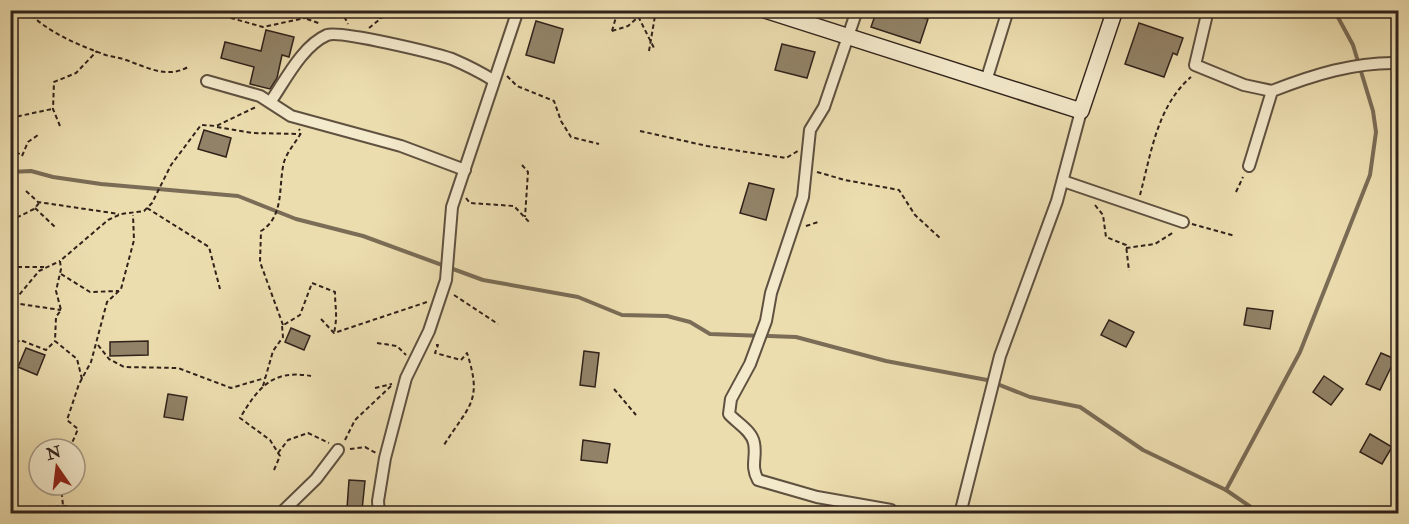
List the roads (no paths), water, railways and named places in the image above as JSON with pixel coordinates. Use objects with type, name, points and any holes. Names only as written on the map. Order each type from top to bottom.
[{"type":"street","points":[[379,513],[378,501],[385,458],[406,378],[429,331],[444,289],[453,207],[493,80],[518,10]]},
{"type":"street","points":[[765,10],[1081,111]]},
{"type":"street","points":[[857,10],[824,107],[810,130],[803,197],[771,293],[766,321],[750,364],[731,399],[729,414],[749,432],[754,444],[753,471],[758,480],[817,497],[917,513]]},
{"type":"street","points":[[986,81],[1008,10]]},
{"type":"street","points":[[960,513],[1004,345],[1063,181],[1081,111],[1115,10]]},
{"type":"street","points":[[1208,10],[1195,65],[1244,85],[1272,91],[1326,72],[1372,64],[1398,63]]},
{"type":"street","points":[[267,101],[307,51],[321,38],[334,33],[415,48],[451,59],[493,80]]},
{"type":"street","points":[[207,81],[267,101],[291,116],[401,146],[465,170]]},
{"type":"street","points":[[1249,166],[1272,91]]},
{"type":"street","points":[[1063,181],[1184,222]]},
{"type":"street","points":[[280,513],[315,479],[338,450]]},
{"type":"street","points":[[880,513],[891,510]]},
{"type":"waterway","points":[[1226,490],[1300,352],[1370,175],[1376,132],[1373,111],[1353,45],[1334,10]]},
{"type":"waterway","points":[[10,172],[31,171],[53,177],[101,184],[238,196],[296,219],[363,236],[483,280],[578,297],[622,315],[667,316],[690,322],[710,334],[796,337],[886,361],[987,380],[1030,397],[1080,407],[1143,450],[1226,490],[1261,514]]}]
